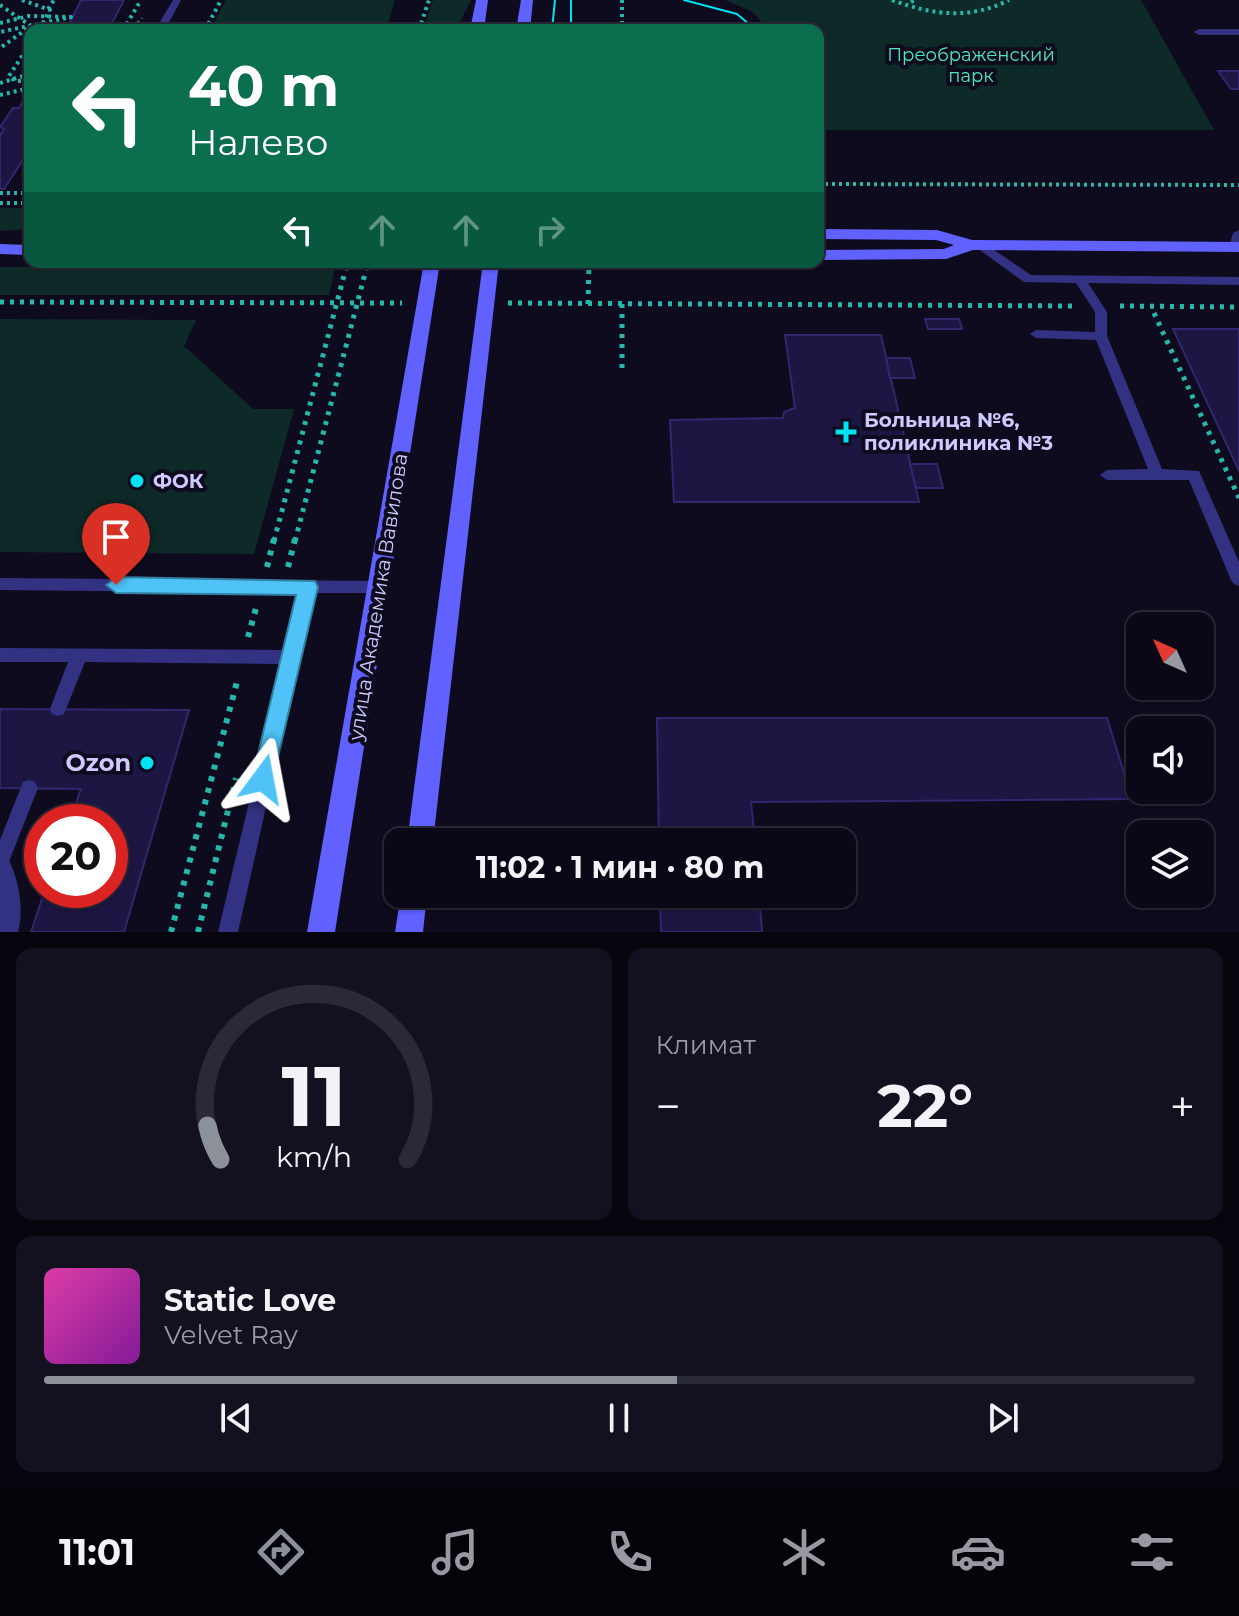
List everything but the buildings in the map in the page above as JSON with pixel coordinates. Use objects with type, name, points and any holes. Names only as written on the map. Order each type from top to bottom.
[{"type":"street","points":[[478,24],[482,0]]},
{"type":"street","points":[[524,24],[527,0]]},
{"type":"street","points":[[824,234],[937,235],[976,245],[1238,242]]},
{"type":"street","points":[[824,255],[946,254],[976,245]]},
{"type":"street","points":[[0,249],[24,250]]},
{"type":"street","name":"улица Академика Вавилова","points":[[321,932],[381,587],[431,268]]},
{"type":"street","points":[[422,828],[490,268]]},
{"type":"street","points":[[0,869],[9,914],[4,932]]},
{"type":"street","points":[[409,932],[412,908]]},
{"type":"lane","points":[[163,24],[177,0]]},
{"type":"lane","points":[[1199,32],[1239,32]]},
{"type":"lane","points":[[976,245],[1028,279],[1081,282],[1239,281]]},
{"type":"lane","points":[[1081,282],[1099,306],[1101,336],[1157,474]]},
{"type":"lane","points":[[1036,334],[1101,336]]},
{"type":"lane","points":[[1107,475],[1194,475],[1239,580]]},
{"type":"lane","points":[[0,584],[381,587]]},
{"type":"lane","points":[[228,932],[308,587]]},
{"type":"lane","points":[[0,655],[291,657]]},
{"type":"lane","points":[[58,709],[79,656]]},
{"type":"lane","points":[[0,863],[29,788]]},
{"type":"path","points":[[23,0],[48,9]]},
{"type":"path","points":[[44,23],[54,0]]},
{"type":"path","points":[[127,24],[141,0]]},
{"type":"path","points":[[208,24],[221,0]]},
{"type":"path","points":[[421,24],[429,0]]},
{"type":"path","points":[[622,0],[622,24]]},
{"type":"path","points":[[892,0],[925,13],[988,12],[1009,0]]},
{"type":"path","points":[[0,5],[28,24]]},
{"type":"path","points":[[0,23],[20,18],[71,17],[40,24]]},
{"type":"path","points":[[0,32],[24,27]]},
{"type":"path","points":[[0,48],[24,31]]},
{"type":"path","points":[[9,80],[24,54]]},
{"type":"path","points":[[0,83],[24,76]]},
{"type":"path","points":[[9,80],[24,81]]},
{"type":"path","points":[[0,95],[24,89]]},
{"type":"path","points":[[824,184],[1239,185]]},
{"type":"path","points":[[0,193],[23,193]]},
{"type":"path","points":[[0,203],[24,203]]},
{"type":"path","points":[[355,303],[366,268]]},
{"type":"path","points":[[588,304],[589,268]]},
{"type":"path","points":[[0,302],[408,303]]},
{"type":"path","points":[[520,303],[1239,307]]},
{"type":"path","points":[[622,304],[622,370]]},
{"type":"path","points":[[1154,313],[1239,498]]},
{"type":"green space","points":[[226,0],[395,0],[388,24],[213,24]]},
{"type":"green space","points":[[433,0],[471,0],[459,24],[425,24]]},
{"type":"green space","name":"Преображенский парк","points":[[725,0],[1141,0],[1214,130],[824,130],[824,24],[763,24],[753,12]]},
{"type":"green space","points":[[0,208],[24,208],[24,229],[0,231]]},
{"type":"green space","points":[[0,267],[335,268],[329,295],[0,295]]},
{"type":"green space","name":"ФОК","points":[[0,319],[196,320],[184,346],[253,409],[294,409],[254,554],[0,552]]},
{"type":"tram line","points":[[553,24],[555,0]]},
{"type":"tram line","points":[[571,0],[571,24]]},
{"type":"tram line","points":[[684,0],[737,14],[749,24]]},
{"type":"place","name":"Больница №6, поликлиника №3","points":[[846,432]]},
{"type":"place","name":"ФОК","points":[[137,481]]},
{"type":"place","name":"Ozon","points":[[147,763]]},
{"type":"route","points":[[116,585],[308,587],[263,779]]}]
